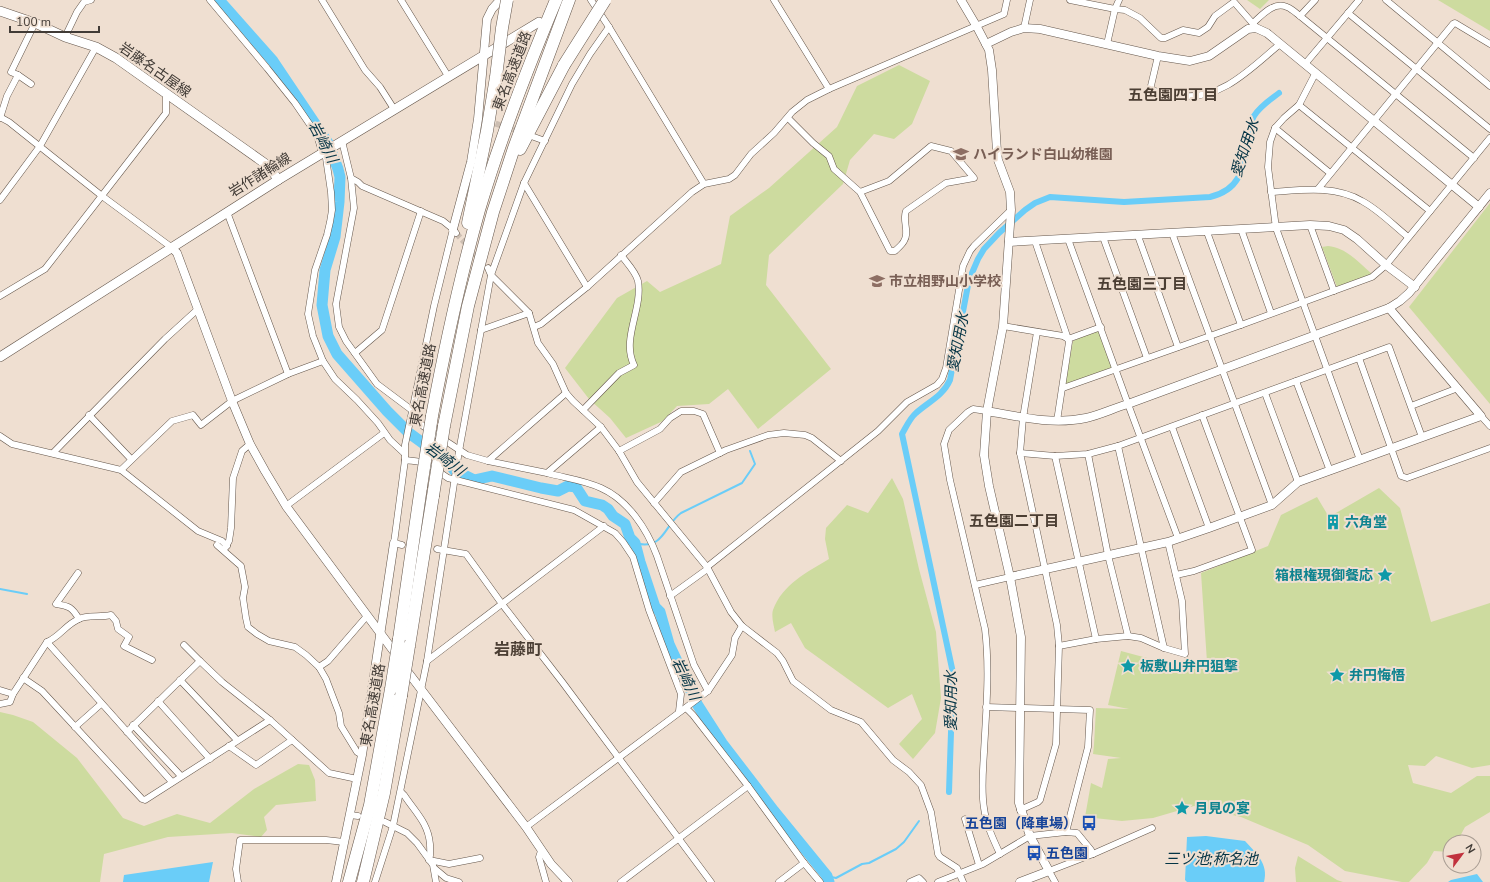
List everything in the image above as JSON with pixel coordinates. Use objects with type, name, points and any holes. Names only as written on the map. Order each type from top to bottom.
[{"type":"highway","points":[[437,388],[450,313],[487,131],[507,0]]},
{"type":"highway","name":"東名高速道路","points":[[362,882],[384,794],[401,696],[404,642],[421,487],[437,388],[453,314],[479,209],[519,92],[556,0]]},
{"type":"highway","name":"東名高速道路","points":[[350,882],[370,805],[391,689],[404,642],[468,306],[493,212],[514,148],[570,0]]},
{"type":"highway","points":[[493,212],[525,139],[564,65],[604,0]]},
{"type":"main road","name":"岩藤名古屋線","points":[[0,11],[35,23],[65,37],[96,47],[116,58],[270,167],[278,180]]},
{"type":"main road","name":"岩作諸輪線","points":[[0,356],[278,180],[539,22]]},
{"type":"street","points":[[210,0],[295,103],[317,135],[326,158],[332,210],[327,235],[314,270],[308,314],[313,336],[323,361],[335,379],[373,417],[384,433],[404,456],[414,462],[422,462],[448,478],[455,477],[574,510],[615,533],[623,542],[632,557],[649,610],[681,694],[679,711]]},
{"type":"street","points":[[322,0],[365,70],[380,87],[394,109]]},
{"type":"street","points":[[401,0],[448,76]]},
{"type":"street","points":[[336,882],[362,755],[380,633],[398,544],[405,445],[434,306],[455,231],[482,119],[487,19],[492,9],[500,0]]},
{"type":"street","points":[[591,0],[609,27],[704,184]]},
{"type":"street","points":[[774,0],[829,89]]},
{"type":"street","points":[[961,0],[978,26],[989,50],[992,70],[998,160],[1010,192],[1010,232],[1003,326],[987,411],[984,444],[985,466],[1010,577],[1021,637],[1020,810],[1030,836],[1055,882]]},
{"type":"street","points":[[534,327],[541,324],[587,287],[692,192],[704,184],[729,179],[734,175],[751,154],[774,133],[800,105],[829,89],[1004,14],[1007,0]]},
{"type":"street","points":[[1024,28],[1030,0]]},
{"type":"street","points":[[1070,0],[1125,10],[1140,18],[1161,38],[1165,38],[1183,30],[1199,33],[1208,27],[1215,16],[1234,2],[1255,25],[1267,33],[1315,74],[1479,207]]},
{"type":"street","points":[[1107,44],[1115,9],[1119,0]]},
{"type":"street","points":[[1300,16],[1315,0]]},
{"type":"street","points":[[1305,64],[1359,0]]},
{"type":"street","points":[[1386,0],[1490,86]]},
{"type":"street","points":[[65,37],[77,12],[86,1]]},
{"type":"street","points":[[986,44],[1011,32],[1024,28],[1040,29],[1183,61],[1209,56],[1255,25],[1272,7],[1286,6],[1474,158]]},
{"type":"street","points":[[1348,13],[1490,129]]},
{"type":"street","points":[[31,84],[11,72],[35,23]]},
{"type":"street","points":[[1318,189],[1437,42],[1455,23],[1490,44]]},
{"type":"street","points":[[375,882],[393,826],[401,792],[427,661],[455,477],[491,275],[524,183],[572,84],[590,54],[609,27]]},
{"type":"street","points":[[1158,56],[1150,90],[1179,96],[1197,97],[1216,91],[1234,82],[1280,44]]},
{"type":"street","points":[[0,200],[40,146],[96,47]]},
{"type":"street","points":[[1315,74],[1299,105],[1275,128],[1270,142],[1268,167],[1276,228],[1360,460]]},
{"type":"street","points":[[18,75],[7,96],[0,118],[9,122],[177,253],[232,401],[250,444],[286,506],[421,690],[526,827],[541,851],[568,882]]},
{"type":"street","points":[[0,296],[45,269],[166,113],[166,94]]},
{"type":"street","points":[[1299,105],[1430,211]]},
{"type":"street","points":[[788,118],[813,143],[829,156],[834,169],[860,192],[890,251],[895,251],[904,241],[906,236],[904,215],[906,211],[946,183],[974,178],[951,151],[931,146],[889,181],[860,192]]},
{"type":"street","points":[[1275,128],[1330,173]]},
{"type":"street","points":[[534,137],[545,141]]},
{"type":"street","points":[[1063,388],[1372,277],[1386,265],[1490,138]]},
{"type":"street","points":[[340,143],[351,178],[354,208],[339,284],[336,314],[339,327],[355,353],[377,384],[412,415],[422,426],[459,453],[488,461],[573,479],[600,487],[630,510],[651,540],[694,665],[708,691]]},
{"type":"street","points":[[351,178],[362,186],[443,222],[455,231]]},
{"type":"street","points":[[524,183],[587,287]]},
{"type":"street","points":[[1271,192],[1318,189],[1340,192],[1363,201],[1408,237]]},
{"type":"street","points":[[1000,854],[990,834],[984,806],[982,786],[986,708],[987,645],[985,629],[950,480],[944,444],[949,430],[973,409],[1023,418],[1057,421],[1087,418],[1389,308],[1400,301],[1415,287],[1490,194]]},
{"type":"street","points":[[355,353],[382,330],[421,211]]},
{"type":"street","points":[[670,596],[706,570],[707,567],[878,431],[907,402],[937,385],[942,379],[946,368],[963,266],[974,246],[1011,211]]},
{"type":"street","points":[[227,212],[288,374]]},
{"type":"street","points":[[1310,226],[1334,291]]},
{"type":"street","points":[[1009,242],[1138,236],[1241,229],[1329,226],[1344,230],[1357,239],[1386,265],[1415,287]]},
{"type":"street","points":[[1241,229],[1271,313]]},
{"type":"street","points":[[1207,232],[1241,325]]},
{"type":"street","points":[[1172,233],[1272,505]]},
{"type":"street","points":[[1138,236],[1178,347]]},
{"type":"street","points":[[1103,237],[1147,358]]},
{"type":"street","points":[[1068,239],[1178,538]]},
{"type":"street","points":[[1034,241],[1069,342],[1057,421]]},
{"type":"street","points":[[583,410],[619,373],[634,365],[629,350],[639,293],[638,279],[621,255]]},
{"type":"street","points":[[488,268],[491,275],[530,313],[538,343],[553,364],[566,393],[601,426],[619,451],[637,482],[707,567],[731,612],[742,626],[777,653],[783,661],[793,681],[831,710],[861,722],[893,760],[917,779],[926,795],[931,812],[938,854],[940,857],[957,868],[963,882]]},
{"type":"street","points":[[1389,308],[1490,426]]},
{"type":"street","points":[[53,453],[165,339],[198,309]]},
{"type":"street","points":[[481,330],[530,313]]},
{"type":"street","points":[[1003,326],[1063,336],[1068,339]]},
{"type":"street","points":[[1068,339],[1100,327]]},
{"type":"street","points":[[1020,810],[1040,800],[1056,744],[1059,646],[1057,625],[1020,454],[1023,418],[1037,332]]},
{"type":"street","points":[[1020,454],[1055,456],[1088,454],[1118,446],[1389,347],[1422,437]]},
{"type":"street","points":[[1359,358],[1401,476],[1407,478],[1490,448]]},
{"type":"street","points":[[121,470],[172,421],[193,415],[201,425],[232,401],[288,374],[323,361]]},
{"type":"street","points":[[1296,381],[1330,471]]},
{"type":"street","points":[[1411,406],[1458,388]]},
{"type":"street","points":[[488,461],[566,393]]},
{"type":"street","points":[[1265,393],[1298,482]]},
{"type":"street","points":[[619,451],[660,429],[670,418],[681,411],[694,411],[703,414],[720,453]]},
{"type":"street","points":[[89,415],[131,459]]},
{"type":"street","points":[[1176,575],[1194,571],[1252,550],[1202,415]]},
{"type":"street","points":[[975,585],[1168,542],[1272,505],[1298,482],[1481,416]]},
{"type":"street","points":[[547,473],[601,426]]},
{"type":"street","points":[[1172,426],[1209,528]]},
{"type":"street","points":[[286,506],[384,433]]},
{"type":"street","points":[[654,503],[681,472],[720,453],[768,435],[784,433],[805,435],[812,438],[841,461]]},
{"type":"street","points":[[0,436],[12,444],[121,470],[198,531],[222,541],[225,548],[237,562],[242,571],[245,587],[244,598],[248,627],[269,640],[296,647],[319,667],[326,679],[339,713],[341,726],[357,752],[362,755]]},
{"type":"street","points":[[225,548],[231,528],[233,478],[242,451],[250,444]]},
{"type":"street","points":[[1118,446],[1164,648]]},
{"type":"street","points":[[1088,454],[1108,555],[1128,636]]},
{"type":"street","points":[[1055,456],[1096,639]]},
{"type":"street","points":[[427,661],[604,526]]},
{"type":"street","points":[[1059,646],[1096,639],[1128,636],[1141,638],[1164,648],[1185,654],[1182,601],[1168,542]]},
{"type":"street","points":[[217,545],[225,548]]},
{"type":"street","points":[[437,549],[466,554],[711,882]]},
{"type":"street","points":[[78,573],[56,604],[73,609],[79,619]]},
{"type":"street","points":[[0,704],[10,702],[13,694],[47,642],[55,639],[79,619],[85,617],[103,617],[111,614],[116,621],[118,629],[128,637],[124,646],[152,660]]},
{"type":"street","points":[[319,667],[328,661],[367,616]]},
{"type":"street","points":[[526,827],[619,758],[679,711],[687,707],[708,691],[732,655],[734,638],[742,626]]},
{"type":"street","points":[[47,642],[172,782]]},
{"type":"street","points":[[184,645],[222,682],[270,720],[329,774],[357,779]]},
{"type":"street","points":[[127,732],[200,661]]},
{"type":"street","points":[[23,678],[42,691],[142,799],[145,800],[270,720]]},
{"type":"street","points":[[180,680],[237,740]]},
{"type":"street","points":[[0,690],[13,694]]},
{"type":"street","points":[[158,701],[210,758]]},
{"type":"street","points":[[75,727],[101,704]]},
{"type":"street","points":[[687,707],[748,786],[804,863],[820,882]]},
{"type":"street","points":[[986,708],[1090,710],[1088,747],[1066,832]]},
{"type":"street","points":[[133,725],[181,776]]},
{"type":"street","points":[[229,746],[256,765],[292,740]]},
{"type":"street","points":[[621,882],[748,786]]},
{"type":"street","points":[[401,792],[426,827],[429,834],[429,860]]},
{"type":"street","points":[[350,815],[358,816]]},
{"type":"street","points":[[965,819],[979,865]]},
{"type":"street","points":[[385,822],[407,833],[417,843],[434,868],[446,878],[459,882]]},
{"type":"street","points":[[1020,882],[1093,854],[1152,828]]},
{"type":"street","points":[[938,882],[960,874],[964,870],[983,864],[1030,836],[1066,832],[1077,833],[1093,854]]},
{"type":"street","points":[[238,882],[236,869],[240,840],[326,840],[344,842]]},
{"type":"street","points":[[541,851],[538,857],[546,882]]},
{"type":"street","points":[[429,860],[449,864],[480,858]]},
{"type":"street","points":[[780,882],[804,863]]},
{"type":"street","points":[[434,868],[436,882]]},
{"type":"street","points":[[910,882],[920,878],[923,882]]},
{"type":"green space","points":[[1247,0],[1269,0],[1260,9]]},
{"type":"green space","points":[[1438,0],[1490,0],[1490,31]]},
{"type":"green space","points":[[899,65],[930,81],[912,124],[894,139],[874,134],[850,160],[843,184],[769,255],[766,285],[831,369],[758,429],[728,389],[709,404],[677,406],[663,421],[626,438],[610,418],[589,399],[565,368],[617,298],[647,281],[660,292],[721,264],[730,216],[769,188],[837,127],[857,86]]},
{"type":"green space","points":[[1490,203],[1490,404],[1409,307]]},
{"type":"green space","points":[[1322,247],[1335,247],[1347,253],[1372,274],[1337,287]]},
{"type":"green space","points":[[1099,329],[1113,368],[1065,385],[1073,341]]},
{"type":"green space","points":[[892,478],[903,499],[919,569],[936,632],[941,698],[935,733],[913,759],[899,744],[922,719],[912,694],[888,708],[805,648],[791,623],[775,632],[772,618],[772,612],[782,593],[804,574],[829,559],[825,539],[826,528],[847,505],[868,513]]},
{"type":"green space","points":[[1379,488],[1400,508],[1431,622],[1490,603],[1490,765],[1472,768],[1436,756],[1425,766],[1408,765],[1413,783],[1451,793],[1477,776],[1490,776],[1490,812],[1465,827],[1461,834],[1442,834],[1442,852],[1434,851],[1427,863],[1409,882],[1345,871],[1308,845],[1241,817],[1194,806],[1153,818],[1122,821],[1085,817],[1091,783],[1102,788],[1108,759],[1121,758],[1093,754],[1096,708],[1129,709],[1108,705],[1121,651],[1173,665],[1207,662],[1201,573],[1268,546],[1281,515],[1317,497],[1329,517]]},
{"type":"green space","points":[[0,712],[33,722],[77,758],[123,818],[144,826],[177,814],[210,823],[254,789],[298,764],[309,765],[315,780],[316,801],[276,805],[264,817],[267,830],[261,837],[232,833],[168,837],[104,854],[100,882],[0,882]]},
{"type":"green space","points":[[1298,856],[1337,880],[1343,882],[1296,882],[1295,868]]},
{"type":"water","name":"三ツ池;称名池","points":[[1206,836],[1245,841],[1257,854],[1263,864],[1265,870],[1264,882],[1187,882],[1185,880],[1187,837]]},
{"type":"water","points":[[213,862],[209,882],[123,882],[124,875]]},
{"type":"water","points":[[1477,874],[1483,882],[1448,882]]},
{"type":"waterway","name":"岩崎川","points":[[219,0],[273,61],[328,143],[338,169],[340,177],[339,202],[335,237],[325,270],[322,305],[328,336],[337,354],[387,411],[409,433],[446,460],[454,470],[474,480],[492,476],[558,491],[568,486],[576,487],[585,501],[602,505],[608,509],[613,516],[625,524],[630,538],[635,543],[655,607],[660,612],[669,644],[697,704],[722,743],[774,811],[827,876],[829,882]]},
{"type":"waterway","name":"愛知用水","points":[[949,792],[953,673],[902,434],[914,415],[939,395],[950,380],[969,280],[978,259],[984,249],[999,233],[1025,210],[1035,203],[1050,197],[1124,202],[1210,197],[1221,193],[1229,188],[1240,175],[1245,157],[1249,129],[1256,112],[1279,93]]},
{"type":"waterway","points":[[635,543],[645,544],[658,540],[675,518],[681,513],[742,483],[755,464],[750,451]]},
{"type":"waterway","points":[[0,589],[27,594]]},
{"type":"waterway","points":[[827,876],[836,878],[862,864],[869,863],[896,849],[904,842],[919,821]]},
{"type":"tunnel","points":[[487,121],[522,132]]},
{"type":"tunnel","points":[[456,233],[488,268]]},
{"type":"place","name":"ハイランド白山幼稚園","points":[[961,154]]},
{"type":"place","name":"市立相野山小学校","points":[[877,281]]},
{"type":"place","name":"六角堂","points":[[1333,522]]},
{"type":"place","name":"箱根権現御餐応","points":[[1385,575]]},
{"type":"place","name":"板敷山弁円狙撃","points":[[1128,666]]},
{"type":"place","name":"弁円悔悟","points":[[1337,675]]},
{"type":"place","name":"月見の宴","points":[[1182,808]]},
{"type":"place","name":"五色園（降車場）","points":[[1089,823]]},
{"type":"place","name":"五色園","points":[[1034,853]]},
{"type":"district","name":"五色園四丁目","points":[[1173,95]]},
{"type":"district","name":"五色園三丁目","points":[[1142,284]]},
{"type":"district","name":"五色園二丁目","points":[[1014,521]]},
{"type":"district","name":"岩藤町","points":[[518,650]]}]
